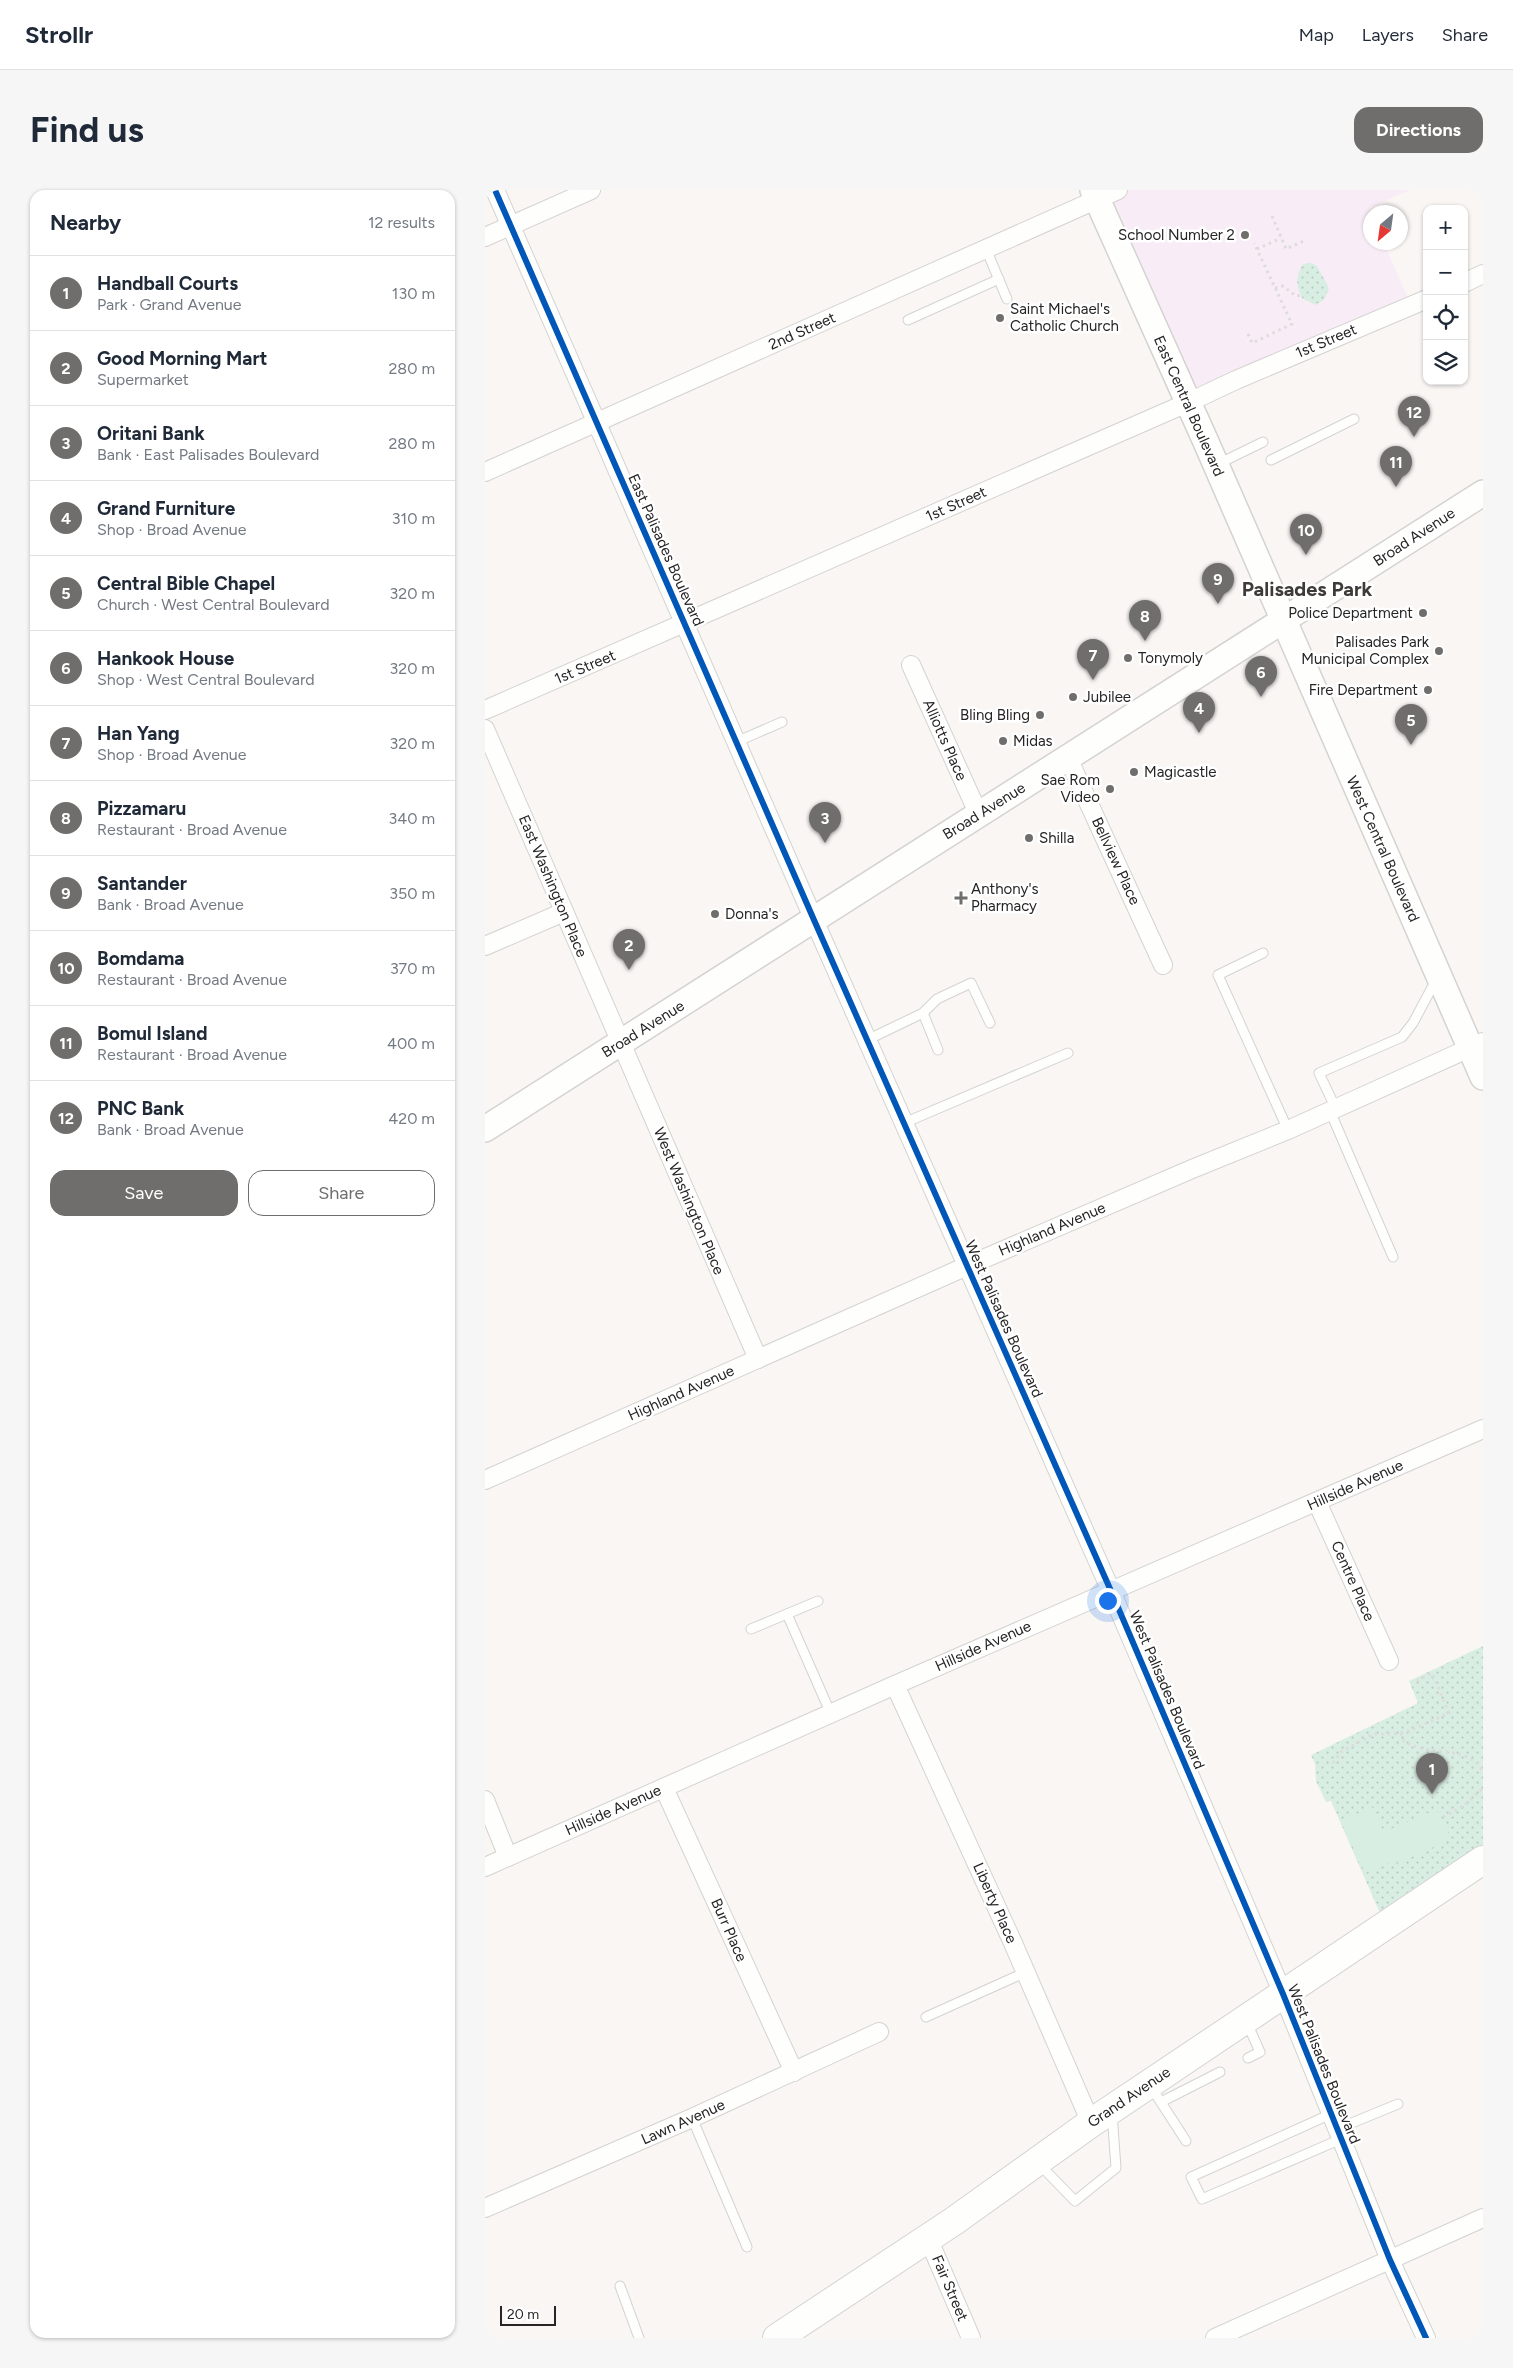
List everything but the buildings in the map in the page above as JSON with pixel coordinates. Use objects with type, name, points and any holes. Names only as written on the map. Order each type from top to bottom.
[{"type":"main road","name":"East Central Boulevard","points":[[1103,193],[1187,403],[1216,465],[1283,622]]},
{"type":"main road","name":"Broad Avenue","points":[[485,1129],[1483,493]]},
{"type":"main road","name":"West Central Boulevard","points":[[1283,622],[1438,976],[1477,1045],[1483,1077]]},
{"type":"main road","name":"Grand Avenue","points":[[777,2338],[928,2238],[1101,2116],[1155,2093],[1246,2020],[1483,1860]]},
{"type":"street","name":"East Palisades Boulevard","points":[[495,190],[814,920]]},
{"type":"street","points":[[485,237],[591,190]]},
{"type":"street","name":"2nd Street","points":[[485,472],[986,249],[1103,193]]},
{"type":"street","points":[[1468,280],[1483,274]]},
{"type":"street","name":"1st Street","points":[[485,710],[685,624],[1236,380],[1423,301]]},
{"type":"street","name":"Alliotts Place","points":[[911,665],[979,815]]},
{"type":"street","name":"East Washington Place","points":[[485,729],[621,1042]]},
{"type":"street","name":"Bellview Place","points":[[1068,758],[1163,964]]},
{"type":"street","points":[[485,946],[564,912]]},
{"type":"street","name":"West Palisades Boulevard","points":[[814,920],[1111,1591],[1283,1994],[1390,2260],[1426,2338]]},
{"type":"street","name":"West Washington Place","points":[[621,1042],[757,1359]]},
{"type":"street","name":"Highland Avenue","points":[[485,1480],[967,1266],[1192,1168],[1288,1130],[1477,1045]]},
{"type":"street","name":"Hillside Avenue","points":[[485,1867],[895,1685],[1483,1429]]},
{"type":"street","name":"Centre Place","points":[[1317,1502],[1389,1661]]},
{"type":"street","name":"Liberty Place","points":[[895,1685],[1025,1972],[1101,2116]]},
{"type":"street","name":"Burr Place","points":[[665,1788],[794,2072]]},
{"type":"street","points":[[485,1800],[509,1856]]},
{"type":"street","name":"Lawn Avenue","points":[[485,2208],[692,2118],[879,2032]]},
{"type":"street","points":[[1215,2338],[1483,2218]]},
{"type":"street","name":"Fair Street","points":[[928,2238],[971,2338]]},
{"type":"lane","points":[[986,249],[1007,299]]},
{"type":"lane","points":[[908,320],[999,279]]},
{"type":"lane","points":[[1271,460],[1354,420]]},
{"type":"lane","points":[[1216,465],[1263,442]]},
{"type":"lane","points":[[736,742],[782,722]]},
{"type":"lane","points":[[1263,953],[1218,975],[1288,1130]]},
{"type":"lane","points":[[1393,1257],[1319,1074],[1402,1037],[1413,1023],[1438,976]]},
{"type":"lane","points":[[867,1040],[923,1013],[937,999],[971,983],[990,1023]]},
{"type":"lane","points":[[923,1013],[938,1050]]},
{"type":"lane","points":[[904,1123],[1069,1053]]},
{"type":"lane","points":[[751,1629],[818,1601]]},
{"type":"lane","points":[[787,1614],[831,1714]]},
{"type":"lane","points":[[926,2017],[1025,1972]]},
{"type":"lane","points":[[1246,2020],[1260,2052],[1249,2058]]},
{"type":"lane","points":[[1186,2141],[1155,2093],[1220,2072]]},
{"type":"lane","points":[[1337,2127],[1202,2200],[1191,2177],[1398,2104]]},
{"type":"lane","points":[[1037,2162],[1075,2201],[1116,2168],[1101,2116]]},
{"type":"lane","points":[[692,2118],[747,2247]]},
{"type":"lane","points":[[620,2286],[639,2338]]},
{"type":"path","points":[[1272,216],[1286,249],[1304,242]]},
{"type":"path","points":[[1257,249],[1281,238]]},
{"type":"path","points":[[1248,334],[1252,343],[1292,324],[1254,243]]},
{"type":"path","points":[[1275,288],[1283,286],[1296,296],[1301,295]]},
{"type":"path","points":[[1333,1763],[1341,1752],[1373,1734],[1401,1733],[1449,1713],[1432,1673],[1416,1681]]},
{"type":"path","points":[[1401,1733],[1404,1741],[1411,1746],[1460,1754],[1474,1760],[1483,1772]]},
{"type":"path","points":[[1443,1817],[1465,1805],[1483,1788]]},
{"type":"shaded area","points":[[1118,190],[1410,190],[1376,205],[1363,205],[1363,250],[1387,250],[1411,305],[1187,403],[1097,199]]},
{"type":"green space","points":[[1312,263],[1317,266],[1329,288],[1324,300],[1315,305],[1302,298],[1297,281],[1303,264]]},
{"type":"green space","points":[[1483,1646],[1483,1860],[1386,1927],[1331,1801],[1326,1802],[1316,1781],[1315,1764],[1311,1755],[1418,1703],[1409,1681]]},
{"type":"green space","points":[[1372,1807],[1384,1832],[1437,1809],[1451,1839],[1398,1863],[1396,1860],[1365,1873],[1341,1821]]},
{"type":"cycle path","points":[[495,190],[814,920],[1111,1591],[1283,1994],[1390,2260],[1426,2338]]},
{"type":"place","name":"School Number 2","points":[[1245,235]]},
{"type":"place","name":"Saint Michael's Catholic Church","points":[[1000,318]]},
{"type":"place","name":"PNC Bank","points":[[1414,437]]},
{"type":"place","name":"Bomul Island","points":[[1396,487]]},
{"type":"place","name":"Bomdama","points":[[1306,555]]},
{"type":"place","name":"Santander","points":[[1218,604]]},
{"type":"place","name":"Police Department","points":[[1423,613]]},
{"type":"place","name":"Pizzamaru","points":[[1145,641]]},
{"type":"place","name":"Palisades Park Municipal Complex","points":[[1439,651]]},
{"type":"place","name":"Tonymoly","points":[[1128,658]]},
{"type":"place","name":"Han Yang","points":[[1093,680]]},
{"type":"place","name":"Fire Department","points":[[1428,690]]},
{"type":"place","name":"Jubilee","points":[[1073,697]]},
{"type":"place","name":"Hankook House","points":[[1261,697]]},
{"type":"place","name":"Bling Bling","points":[[1040,715]]},
{"type":"place","name":"Grand Furniture","points":[[1199,733]]},
{"type":"place","name":"Midas","points":[[1003,741]]},
{"type":"place","name":"Central Bible Chapel","points":[[1411,745]]},
{"type":"place","name":"Magicastle","points":[[1134,772]]},
{"type":"place","name":"Sae Rom Video","points":[[1110,789]]},
{"type":"place","name":"Shilla","points":[[1029,838]]},
{"type":"place","name":"Oritani Bank","points":[[825,843]]},
{"type":"place","name":"Anthony's Pharmacy","points":[[961,898]]},
{"type":"place","name":"Donna's","points":[[715,914]]},
{"type":"place","name":"Good Morning Mart","points":[[629,970]]},
{"type":"place","name":"Handball Courts","points":[[1432,1794]]},
{"type":"district","name":"Palisades Park","points":[[1307,589]]}]
